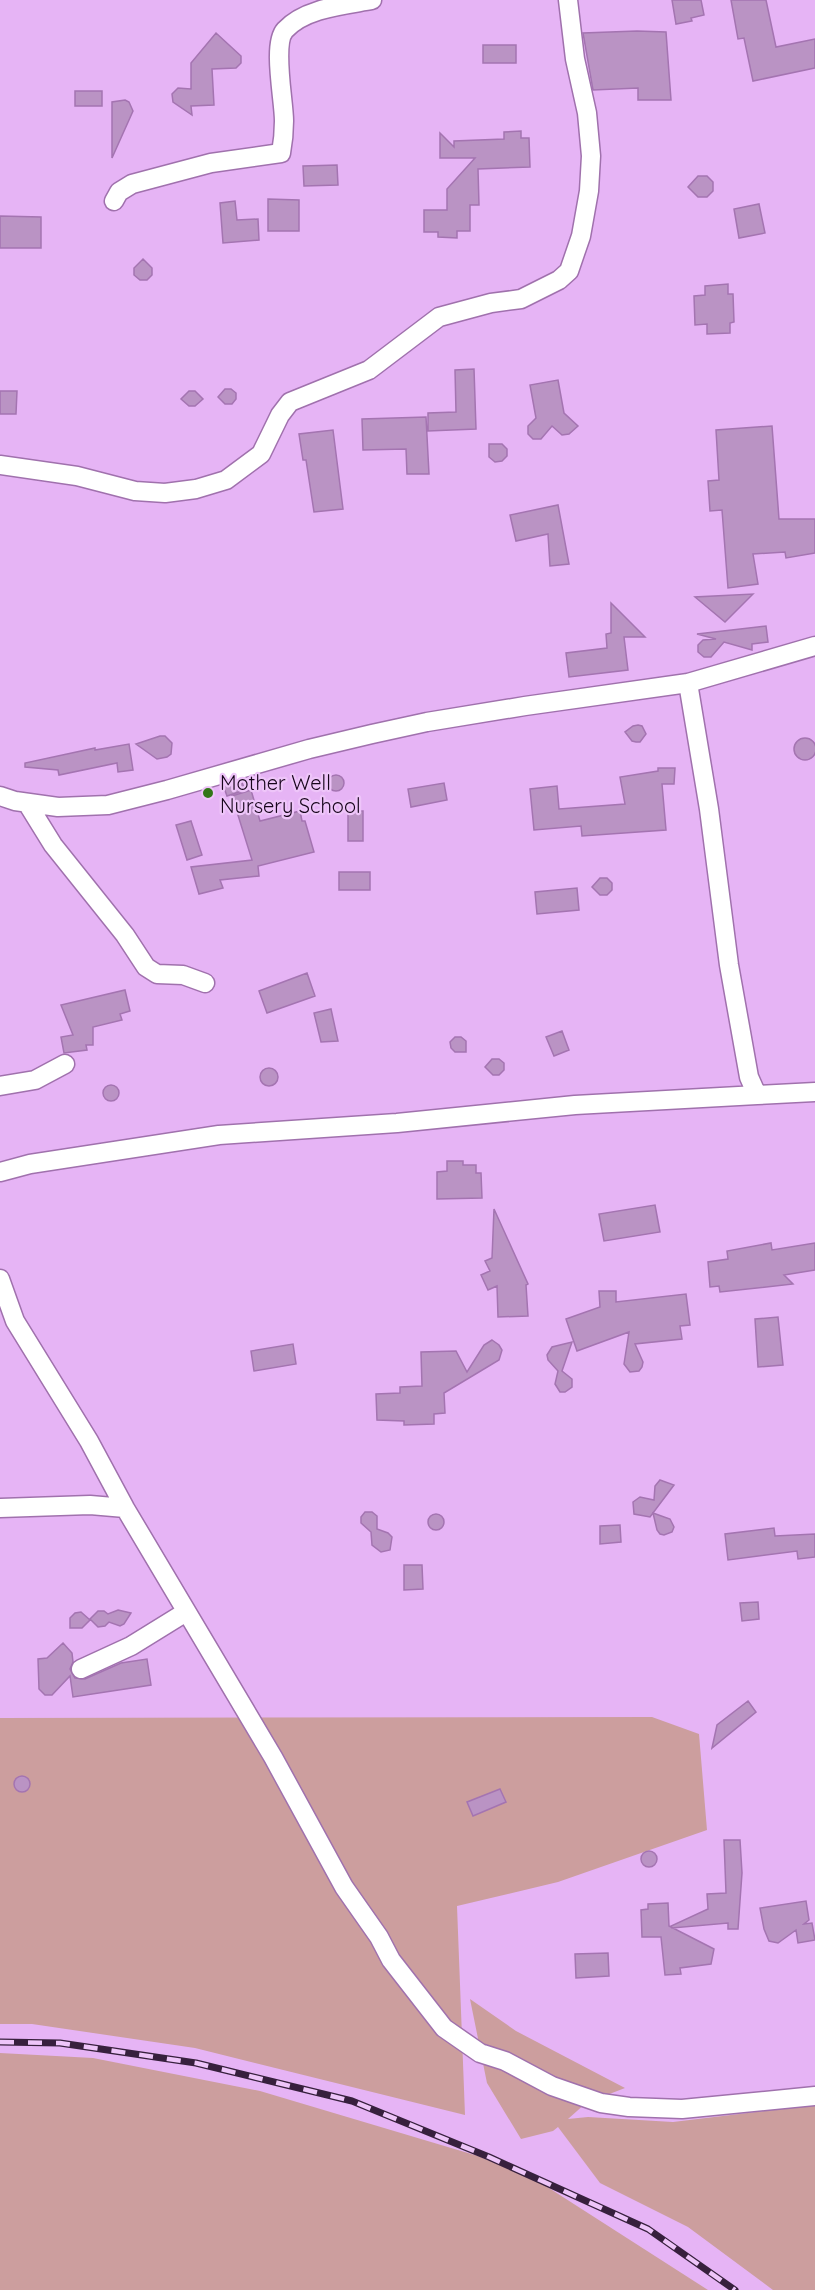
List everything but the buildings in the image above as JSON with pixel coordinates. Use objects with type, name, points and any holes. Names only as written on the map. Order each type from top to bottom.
[{"type":"street","points":[[114,201],[119,192],[132,183],[211,163],[281,153],[284,120],[279,47],[283,31],[298,20],[317,12],[372,0]]},
{"type":"street","points":[[0,465],[54,471],[135,491],[155,493],[196,489],[226,480],[261,454],[280,415],[290,402],[369,370],[439,317],[491,303],[521,299],[559,280],[569,271],[581,236],[589,191],[591,156],[587,113],[575,59],[568,0]]},
{"type":"street","points":[[0,796],[27,803],[58,807],[108,805],[309,749],[427,722],[688,683],[815,646]]},
{"type":"street","points":[[688,683],[711,819],[729,965],[749,1077],[757,1095]]},
{"type":"street","points":[[27,803],[53,844],[125,935],[146,967],[157,974],[183,975],[205,984]]},
{"type":"street","points":[[0,1086],[35,1080],[65,1064]]},
{"type":"street","points":[[0,1172],[30,1164],[219,1135],[397,1123],[586,1105],[815,1092]]},
{"type":"street","points":[[0,1279],[15,1321],[89,1441],[125,1508],[273,1757],[344,1887],[379,1938],[391,1960],[444,2028],[480,2053],[506,2061],[552,2086],[601,2103],[638,2108],[682,2109],[815,2096]]},
{"type":"street","points":[[0,1508],[90,1505],[125,1508]]},
{"type":"street","points":[[81,1669],[131,1646],[186,1612]]},
{"type":"shaded area","points":[[652,1717],[699,1734],[707,1830],[558,1882],[457,1906],[465,2115],[195,2048],[32,2024],[0,2024],[0,1718]]},
{"type":"shaded area","points":[[470,1999],[516,2031],[625,2088],[586,2103],[568,2119],[588,2117],[673,2122],[815,2105],[815,2290],[773,2290],[688,2227],[600,2183],[558,2127],[553,2131],[521,2139],[487,2083]]},
{"type":"shaded area","points":[[0,2053],[93,2058],[260,2091],[478,2156],[538,2181],[708,2290],[0,2290]]},
{"type":"railway","points":[[0,2042],[60,2043],[196,2063],[352,2101],[489,2157],[648,2229],[735,2290]]},
{"type":"place","name":"Mother Well Nursery School","points":[[208,793]]}]
